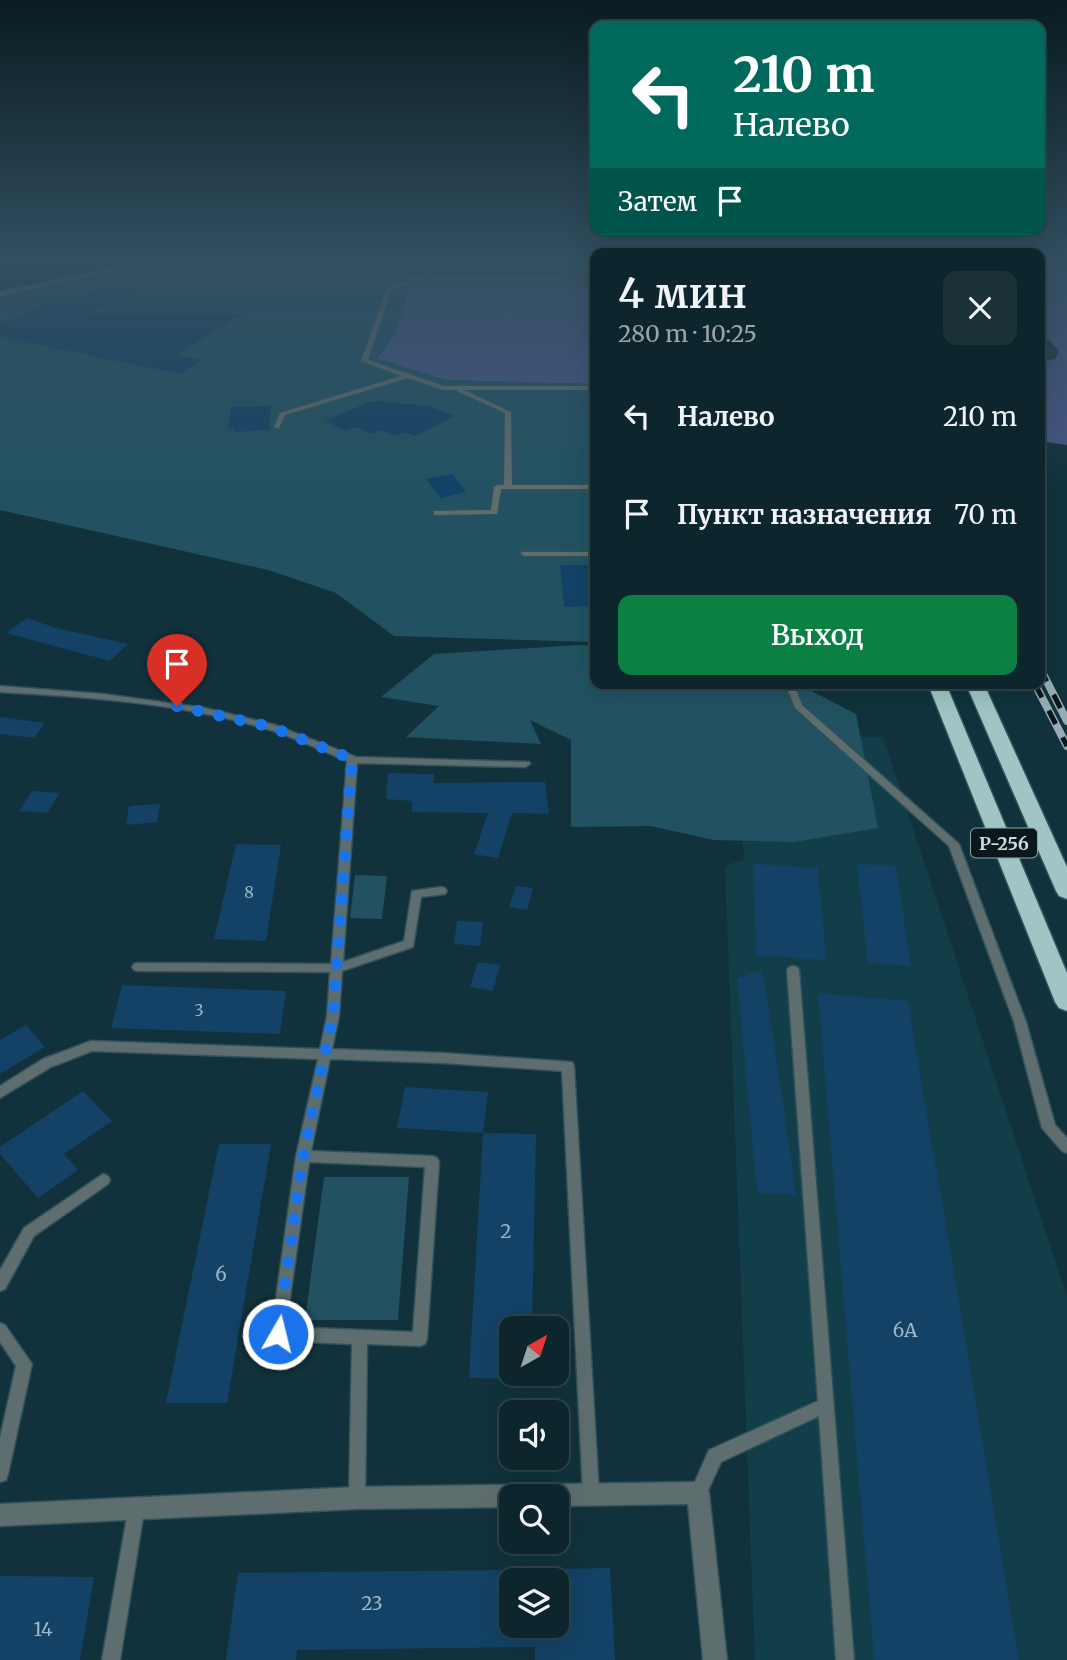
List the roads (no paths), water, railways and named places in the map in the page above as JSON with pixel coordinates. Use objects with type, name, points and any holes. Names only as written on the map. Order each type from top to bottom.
[{"type":"highway","name":"Р-256","points":[[939,689],[1067,1002]]},
{"type":"highway","name":"Р-256","points":[[977,689],[1067,891]]},
{"type":"street","points":[[0,1515],[136,1511],[357,1498],[698,1493],[715,1660]]},
{"type":"lane","points":[[372,336],[364,361],[443,388],[590,388]]},
{"type":"lane","points":[[278,427],[282,414],[408,376]]},
{"type":"lane","points":[[455,388],[508,412],[508,487]]},
{"type":"lane","points":[[437,513],[494,512],[498,487],[590,487]]},
{"type":"lane","points":[[525,554],[590,554]]},
{"type":"lane","points":[[0,689],[76,693],[177,706],[271,727],[352,759],[526,764]]},
{"type":"lane","points":[[792,689],[798,706],[954,844],[1020,1022],[1048,1128],[1067,1147]]},
{"type":"lane","points":[[303,1156],[432,1162],[420,1339],[278,1334],[303,1156],[327,1055],[338,968],[352,759]]},
{"type":"lane","points":[[138,967],[338,968],[409,944],[416,894],[441,891]]},
{"type":"lane","points":[[793,970],[845,1660]]},
{"type":"lane","points":[[0,1093],[47,1063],[91,1046],[568,1066],[591,1494]]},
{"type":"lane","points":[[0,1284],[29,1232],[103,1181]]},
{"type":"lane","points":[[0,1330],[24,1364],[0,1474]]},
{"type":"lane","points":[[357,1498],[360,1337]]},
{"type":"lane","points":[[698,1493],[715,1456],[826,1405]]},
{"type":"lane","points":[[111,1660],[136,1511]]},
{"type":"water","points":[[394,336],[590,336],[590,384],[445,380],[377,358]]},
{"type":"water","points":[[1045,336],[1067,336],[1067,445],[1045,442],[1045,361],[1055,359],[1059,351]]},
{"type":"railway","points":[[1045,678],[1067,721]]},
{"type":"railway","points":[[1038,689],[1067,746]]}]
